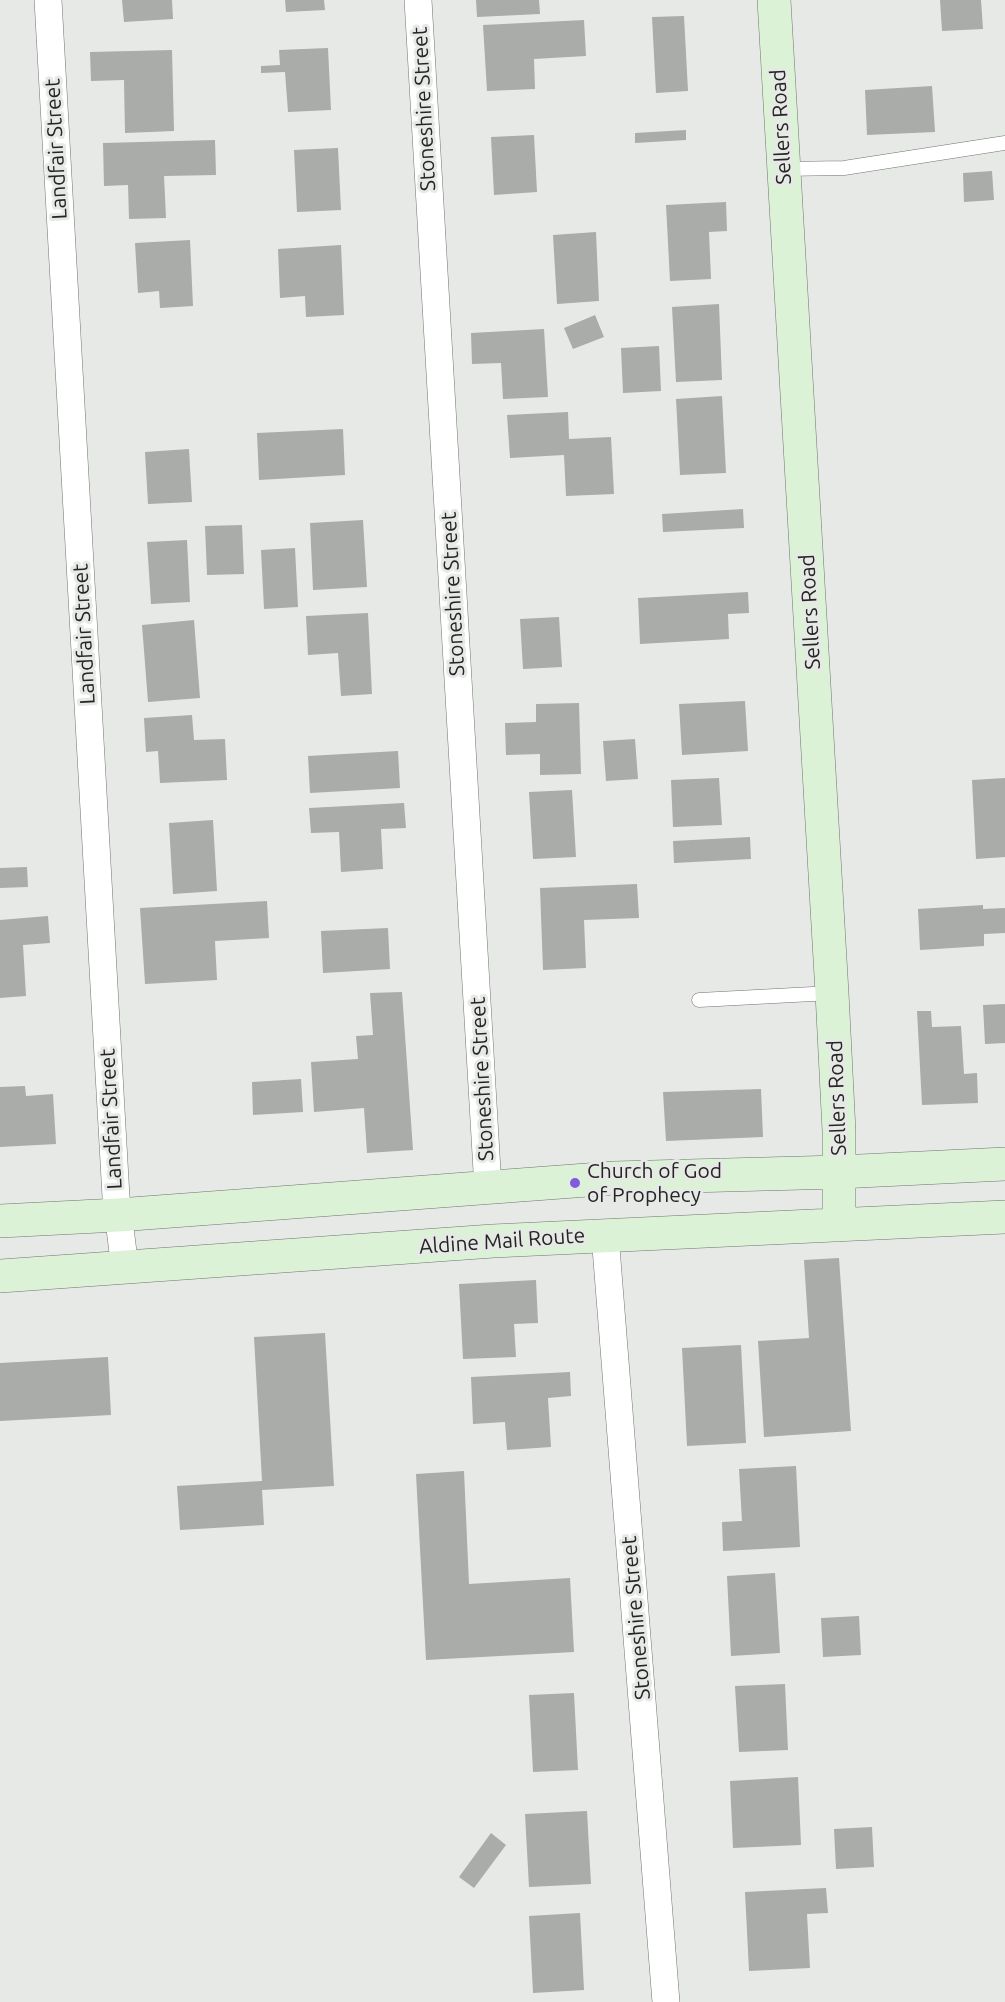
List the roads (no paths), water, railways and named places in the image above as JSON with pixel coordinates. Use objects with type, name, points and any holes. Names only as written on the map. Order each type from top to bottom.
[{"type":"main road","name":"Sellers Road","points":[[774,0],[832,993],[839,1131],[839,1225]]},
{"type":"main road","points":[[0,1221],[118,1215],[614,1178],[839,1172],[1005,1164]]},
{"type":"main road","name":"Aldine Mail Route","points":[[0,1276],[493,1241],[1005,1217]]},
{"type":"street","name":"Landfair Street","points":[[48,0],[118,1215],[125,1268]]},
{"type":"street","name":"Stoneshire Street","points":[[418,0],[488,1188]]},
{"type":"street","name":"Stoneshire Street","points":[[605,1235],[666,2002]]},
{"type":"lane","points":[[783,169],[844,168],[1005,143]]},
{"type":"lane","points":[[699,1000],[832,993]]},
{"type":"place","name":"Church of God of Prophecy","points":[[575,1183]]}]
